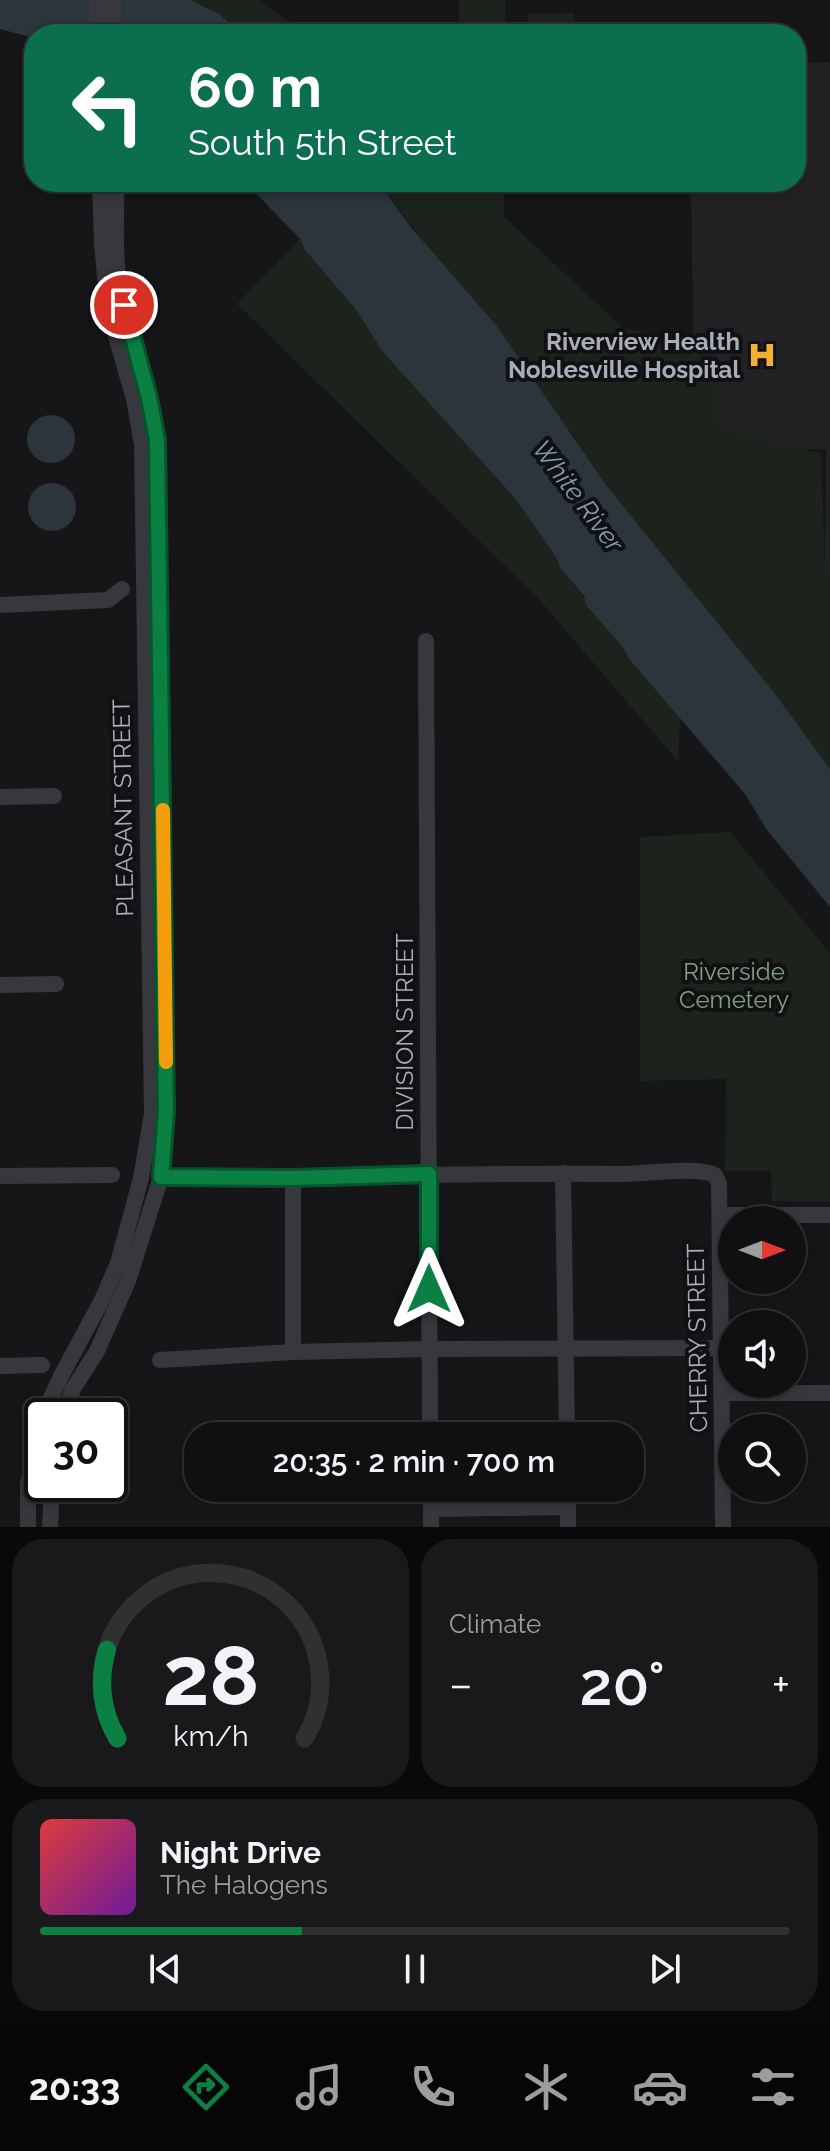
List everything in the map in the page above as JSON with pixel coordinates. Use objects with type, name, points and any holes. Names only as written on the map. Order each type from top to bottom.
[{"type":"street","points":[[97,0],[97,24]]},
{"type":"street","points":[[113,0],[113,24]]},
{"type":"street","name":"PLEASANT STREET","points":[[70,1398],[97,1351],[128,1281],[161,1177],[166,1096],[157,440],[110,243],[102,192]]},
{"type":"street","name":"PLEASANT STREET","points":[[52,1398],[118,1263],[141,1178],[152,1114],[142,445],[134,399],[108,308],[115,192]]},
{"type":"street","points":[[0,605],[108,600],[122,589]]},
{"type":"street","name":"DIVISION STREET","points":[[426,641],[430,1422]]},
{"type":"street","points":[[0,797],[54,796]]},
{"type":"street","points":[[0,985],[56,984]]},
{"type":"street","name":"CHERRY STREET","points":[[563,1173],[702,1171],[715,1175],[719,1184],[720,1206]]},
{"type":"street","points":[[161,1177],[563,1173],[567,1422]]},
{"type":"street","points":[[0,1176],[112,1175]]},
{"type":"street","points":[[293,1178],[293,1352]]},
{"type":"street","points":[[806,1215],[830,1215]]},
{"type":"street","points":[[160,1360],[293,1352],[430,1349],[718,1348]]},
{"type":"street","points":[[0,1366],[42,1365]]},
{"type":"street","points":[[806,1393],[830,1393]]},
{"type":"street","name":"CHERRY STREET","points":[[722,1398],[723,1527]]},
{"type":"street","name":"PLEASANT STREET","points":[[28,1502],[28,1527]]},
{"type":"street","points":[[50,1527],[51,1502]]},
{"type":"street","points":[[431,1502],[431,1527]]},
{"type":"street","points":[[568,1502],[568,1527]]},
{"type":"street","points":[[431,1509],[568,1507]]},
{"type":"shaded area","name":"Riverview Health Noblesville Hospital","points":[[830,62],[830,632],[824,632],[826,449],[695,449],[691,192],[806,192],[806,63]]},
{"type":"green space","points":[[193,0],[259,0],[292,24],[230,24],[221,15]]},
{"type":"green space","points":[[459,0],[505,0],[505,24],[459,24]]},
{"type":"green space","points":[[574,13],[575,24],[528,24],[528,14]]},
{"type":"green space","points":[[386,192],[504,192],[504,217],[623,328],[714,350],[719,429],[821,454],[825,565],[830,573],[830,769],[776,695],[607,486],[572,434]]},
{"type":"green space","points":[[300,239],[305,250],[357,311],[382,351],[516,498],[556,557],[560,568],[630,660],[680,717],[678,761],[537,597],[237,304]]},
{"type":"green space","name":"Riverside Cemetery","points":[[730,832],[830,953],[830,1202],[772,1201],[771,1171],[725,1171],[726,1079],[640,1081],[640,837]]},
{"type":"water","points":[[0,0],[100,0],[109,24],[24,24],[24,35],[0,29]]},
{"type":"water","points":[[110,0],[191,0],[221,15],[230,24],[118,24]]},
{"type":"water","name":"White River","points":[[255,192],[385,192],[410,226],[496,325],[607,486],[776,695],[830,769],[830,907],[767,830],[745,794],[586,605],[584,596],[560,568],[556,557],[515,498],[382,351],[357,311],[305,250],[300,239]]},
{"type":"water","points":[[51,415],[60,416],[68,422],[74,430],[74,448],[68,456],[60,462],[51,463],[42,462],[34,456],[28,448],[27,439],[28,430],[34,422],[42,416]]},
{"type":"water","points":[[52,483],[61,484],[69,490],[75,498],[75,516],[69,524],[61,530],[52,531],[43,530],[35,524],[29,516],[28,507],[29,498],[35,490],[43,484]]},
{"type":"slow traffic","points":[[163,810],[166,1062]]},
{"type":"place","name":"Riverview Health Noblesville Hospital","points":[[762,355]]},
{"type":"route","points":[[124,305],[157,440],[166,1112],[161,1177],[293,1178],[429,1174],[429,1289]]}]
